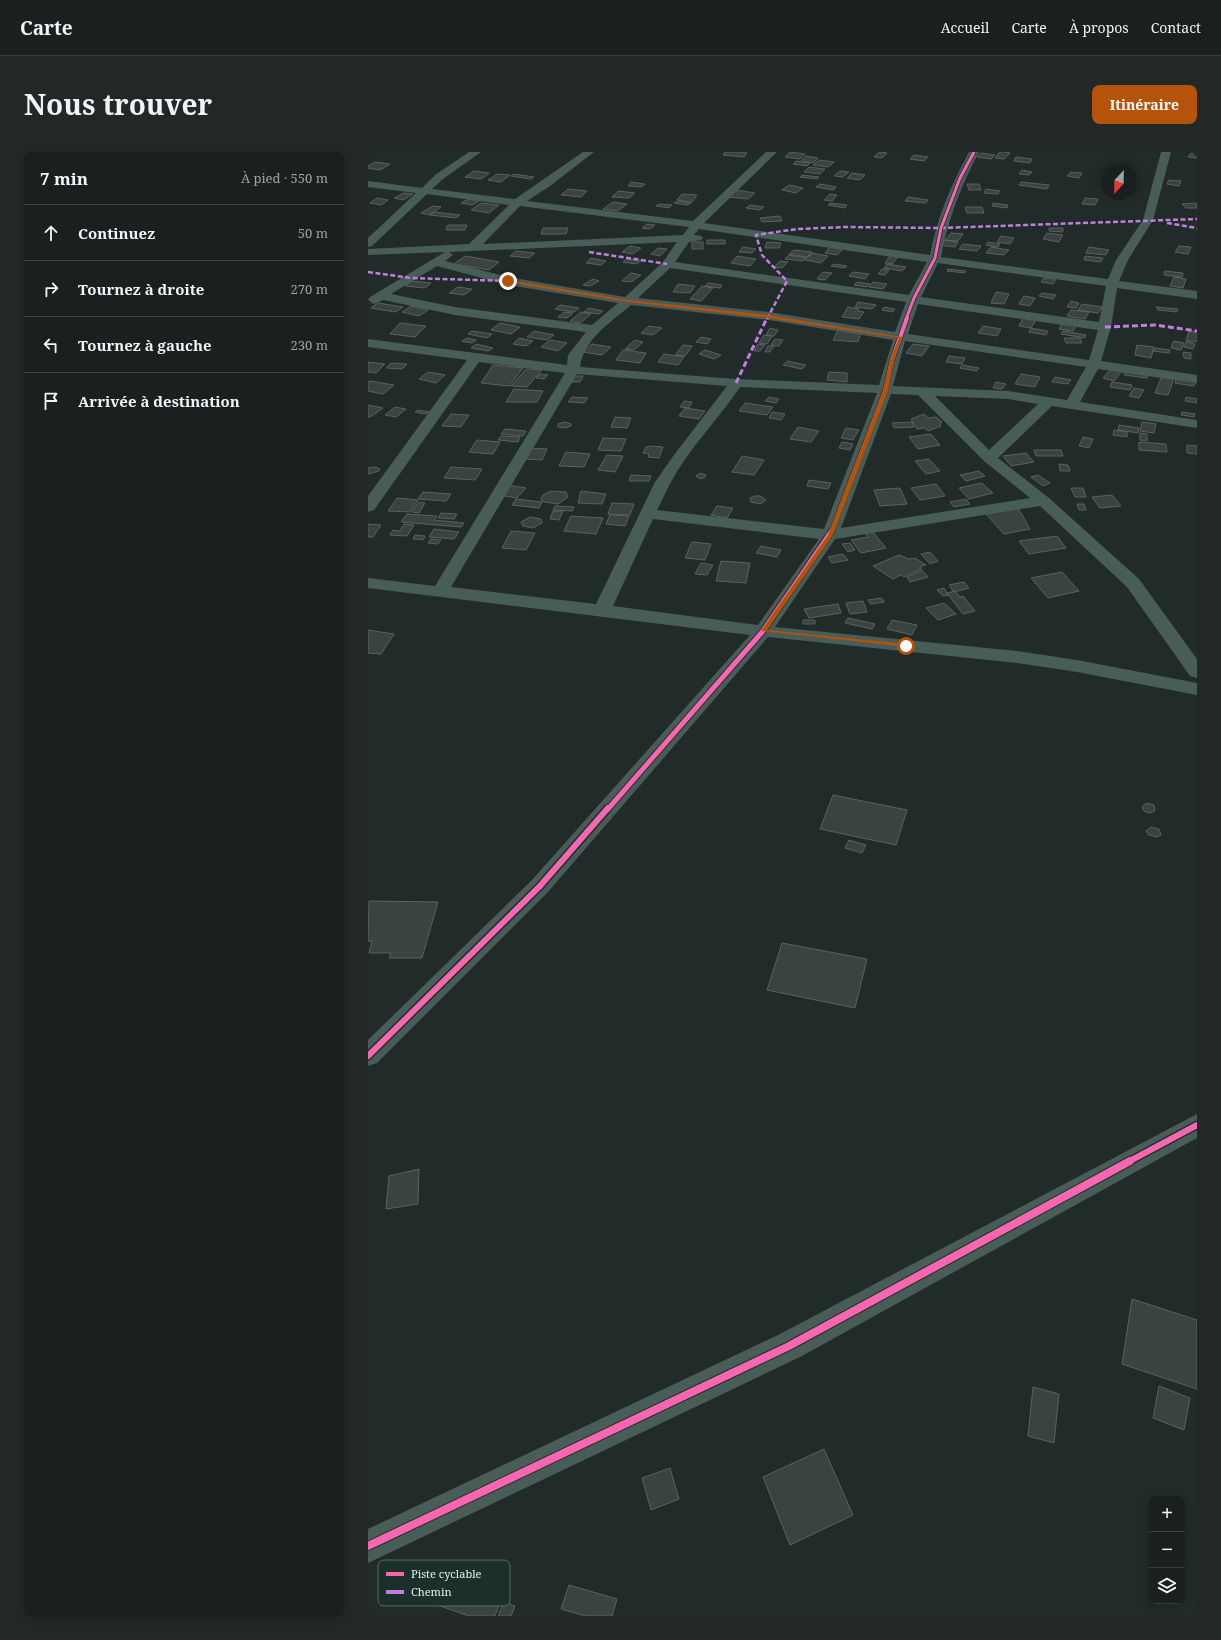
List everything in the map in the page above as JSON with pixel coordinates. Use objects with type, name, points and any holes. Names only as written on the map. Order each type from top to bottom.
[{"type":"street","points":[[368,244],[424,191],[451,168],[476,152]]},
{"type":"street","points":[[472,248],[518,202],[546,184],[589,152]]},
{"type":"street","points":[[440,592],[573,370],[576,355],[595,330],[667,264],[681,246],[684,239],[696,225],[772,152]]},
{"type":"street","points":[[368,1056],[540,886],[763,631],[830,535],[886,391],[892,360],[914,298],[935,258],[941,228],[960,178],[974,152]]},
{"type":"street","points":[[1072,404],[1094,364],[1105,326],[1112,284],[1122,260],[1148,220],[1166,152]]},
{"type":"street","points":[[368,184],[696,225],[756,235],[935,258],[1197,295]]},
{"type":"street","points":[[368,252],[756,235]]},
{"type":"street","points":[[368,304],[456,249]]},
{"type":"street","points":[[435,262],[508,281],[628,301],[768,316],[901,337],[1197,379]]},
{"type":"street","points":[[667,264],[1105,326]]},
{"type":"street","points":[[381,296],[438,308],[595,330]]},
{"type":"street","points":[[368,343],[573,370],[736,383],[886,391],[1008,395],[1197,424]]},
{"type":"street","points":[[368,507],[476,357]]},
{"type":"street","points":[[602,610],[663,482],[736,383]]},
{"type":"street","points":[[922,391],[989,458],[1043,501],[1133,583],[1197,672]]},
{"type":"street","points":[[989,458],[1049,401]]},
{"type":"street","points":[[648,514],[830,535],[1043,501]]},
{"type":"street","points":[[368,583],[602,610],[763,631],[1017,657],[1077,666],[1197,689]]},
{"type":"street","points":[[368,1546],[789,1346],[1197,1125]]},
{"type":"building","points":[[725,152],[747,152],[744,157],[723,155]]},
{"type":"building","points":[[790,152],[805,154],[800,159],[785,157]]},
{"type":"building","points":[[879,152],[887,153],[882,158],[874,157]]},
{"type":"building","points":[[1000,152],[1010,153],[1004,159],[995,158]]},
{"type":"building","points":[[981,153],[995,155],[991,159],[977,157]]},
{"type":"building","points":[[1191,153],[1197,153],[1197,158],[1188,157]]},
{"type":"building","points":[[914,155],[928,157],[924,161],[910,159]]},
{"type":"building","points":[[806,156],[818,158],[813,163],[801,161]]},
{"type":"building","points":[[1016,157],[1032,159],[1030,163],[1014,161]]},
{"type":"building","points":[[819,160],[834,162],[828,167],[813,165]]},
{"type":"building","points":[[796,161],[810,163],[807,166],[793,164]]},
{"type":"building","points":[[375,162],[390,164],[380,170],[368,168],[368,166]]},
{"type":"building","points":[[809,167],[825,169],[820,174],[804,172]]},
{"type":"building","points":[[1022,170],[1032,172],[1029,175],[1019,174]]},
{"type":"building","points":[[474,171],[489,173],[481,179],[465,177]]},
{"type":"building","points":[[840,171],[849,172],[843,177],[834,176]]},
{"type":"building","points":[[1071,172],[1082,173],[1079,178],[1067,176]]},
{"type":"building","points":[[852,173],[865,175],[860,180],[847,178]]},
{"type":"building","points":[[497,174],[510,175],[501,182],[488,180]]},
{"type":"building","points":[[514,174],[534,177],[531,179],[511,176]]},
{"type":"building","points":[[802,175],[819,177],[817,179],[800,177]]},
{"type":"building","points":[[1169,180],[1181,181],[1179,186],[1167,184]]},
{"type":"building","points":[[631,182],[645,184],[641,187],[628,186]]},
{"type":"building","points":[[1021,182],[1049,185],[1047,189],[1019,185]]},
{"type":"building","points":[[820,184],[836,187],[833,190],[816,187]]},
{"type":"building","points":[[967,184],[979,184],[981,190],[969,190]]},
{"type":"building","points":[[789,185],[803,188],[796,193],[782,190]]},
{"type":"building","points":[[568,189],[587,191],[581,197],[561,195]]},
{"type":"building","points":[[986,189],[1000,191],[998,194],[984,193]]},
{"type":"building","points":[[737,190],[755,193],[748,199],[729,197]]},
{"type":"building","points":[[618,191],[635,193],[629,198],[612,197]]},
{"type":"building","points":[[404,193],[413,194],[403,200],[394,198]]},
{"type":"building","points":[[682,194],[697,195],[692,202],[677,200]]},
{"type":"building","points":[[830,194],[837,195],[832,201],[824,200]]},
{"type":"building","points":[[908,197],[928,200],[926,203],[905,201]]},
{"type":"building","points":[[377,198],[388,200],[381,205],[370,203]]},
{"type":"building","points":[[1085,198],[1098,199],[1095,205],[1082,204]]},
{"type":"building","points":[[468,199],[479,201],[472,205],[461,203]]},
{"type":"building","points":[[677,201],[691,203],[688,205],[674,203]]},
{"type":"building","points":[[613,202],[627,204],[618,211],[603,209]]},
{"type":"building","points":[[481,203],[499,205],[489,213],[471,210]]},
{"type":"building","points":[[830,203],[847,205],[845,208],[828,205]]},
{"type":"building","points":[[993,203],[1008,205],[1007,208],[992,206]]},
{"type":"building","points":[[1196,203],[1197,208],[1186,208],[1182,204]]},
{"type":"building","points":[[659,204],[672,205],[669,208],[656,206]]},
{"type":"building","points":[[750,205],[764,207],[760,210],[746,208]]},
{"type":"building","points":[[433,206],[441,207],[429,215],[421,213]]},
{"type":"building","points":[[965,207],[982,207],[984,213],[967,213]]},
{"type":"building","points":[[435,212],[460,215],[456,218],[430,215]]},
{"type":"building","points":[[780,216],[782,221],[762,222],[760,218]]},
{"type":"building","points":[[647,224],[655,225],[650,229],[642,228]]},
{"type":"building","points":[[448,225],[467,225],[465,230],[446,230]]},
{"type":"building","points":[[543,228],[568,228],[566,234],[541,234]]},
{"type":"building","points":[[1049,228],[1063,228],[1063,232],[1049,231]]},
{"type":"building","points":[[951,233],[963,234],[958,241],[945,240]]},
{"type":"building","points":[[1047,233],[1063,235],[1059,242],[1043,239]]},
{"type":"building","points":[[1001,236],[1014,238],[1010,244],[997,242]]},
{"type":"building","points":[[707,240],[725,240],[725,244],[707,244]]},
{"type":"building","points":[[940,240],[958,242],[955,247],[938,245]]},
{"type":"building","points":[[692,242],[703,242],[703,249],[692,249]]},
{"type":"building","points":[[767,242],[781,243],[779,248],[765,248]]},
{"type":"building","points":[[988,242],[1000,244],[998,247],[986,245]]},
{"type":"building","points":[[963,244],[981,246],[977,251],[959,249]]},
{"type":"building","points":[[630,246],[641,248],[633,254],[622,252]]},
{"type":"building","points":[[1179,246],[1191,247],[1188,254],[1175,252]]},
{"type":"building","points":[[743,247],[756,249],[752,253],[739,252]]},
{"type":"building","points":[[830,247],[843,249],[837,255],[825,253]]},
{"type":"building","points":[[991,247],[1009,250],[1004,255],[986,253]]},
{"type":"building","points":[[1089,247],[1109,250],[1106,255],[1086,253]]},
{"type":"building","points":[[658,248],[667,249],[660,256],[651,254]]},
{"type":"building","points":[[794,250],[812,252],[807,257],[789,254]]},
{"type":"building","points":[[516,251],[535,253],[529,258],[510,256]]},
{"type":"building","points":[[812,253],[828,256],[821,263],[805,260]]},
{"type":"building","points":[[789,255],[806,258],[803,261],[785,259]]},
{"type":"building","points":[[465,256],[499,262],[489,270],[454,264]]},
{"type":"building","points":[[737,256],[756,259],[750,266],[731,263]]},
{"type":"building","points":[[890,256],[898,257],[892,264],[885,263]]},
{"type":"building","points":[[1085,256],[1103,258],[1101,262],[1084,260]]},
{"type":"building","points":[[591,258],[606,261],[601,265],[586,263]]},
{"type":"building","points":[[627,259],[641,261],[636,264],[623,262]]},
{"type":"building","points":[[780,261],[788,262],[782,268],[774,267]]},
{"type":"building","points":[[834,264],[847,266],[845,268],[831,266]]},
{"type":"building","points":[[887,264],[906,267],[902,271],[884,268]]},
{"type":"building","points":[[882,269],[889,270],[885,275],[878,274]]},
{"type":"building","points":[[948,269],[966,271],[965,273],[947,271]]},
{"type":"building","points":[[1165,271],[1183,273],[1182,277],[1164,275]]},
{"type":"building","points":[[823,272],[832,273],[825,280],[817,279]]},
{"type":"building","points":[[853,272],[869,274],[865,279],[849,276]]},
{"type":"building","points":[[631,273],[641,275],[631,282],[622,281]]},
{"type":"building","points":[[1174,277],[1186,279],[1183,288],[1170,286]]},
{"type":"building","points":[[1044,278],[1056,279],[1053,284],[1041,282]]},
{"type":"building","points":[[593,279],[599,281],[590,286],[583,285]]},
{"type":"building","points":[[412,281],[431,283],[425,288],[405,286]]},
{"type":"building","points":[[857,282],[870,284],[867,287],[854,285]]},
{"type":"building","points":[[873,282],[887,284],[883,289],[869,287]]},
{"type":"building","points":[[708,283],[722,285],[720,288],[705,286]]},
{"type":"building","points":[[678,284],[695,286],[690,293],[673,292]]},
{"type":"building","points":[[702,286],[713,288],[701,301],[690,299]]},
{"type":"building","points":[[458,287],[472,289],[464,295],[449,293]]},
{"type":"building","points":[[996,292],[1009,294],[1004,304],[991,303]]},
{"type":"building","points":[[1042,293],[1056,295],[1053,299],[1039,296]]},
{"type":"building","points":[[1024,296],[1035,298],[1030,306],[1019,304]]},
{"type":"building","points":[[1071,301],[1079,303],[1076,308],[1067,307]]},
{"type":"building","points":[[858,302],[876,305],[872,309],[855,307]]},
{"type":"building","points":[[378,303],[403,307],[396,312],[371,308]]},
{"type":"building","points":[[1082,304],[1102,307],[1098,313],[1078,310]]},
{"type":"building","points":[[560,305],[579,308],[574,312],[555,309]]},
{"type":"building","points":[[411,306],[428,310],[419,316],[402,312]]},
{"type":"building","points":[[848,307],[859,309],[858,311],[864,312],[859,319],[842,317]]},
{"type":"building","points":[[884,307],[895,309],[893,312],[882,310]]},
{"type":"building","points":[[1156,307],[1178,309],[1177,312],[1158,310]]},
{"type":"building","points":[[589,308],[603,311],[599,314],[584,312]]},
{"type":"building","points":[[1071,310],[1089,312],[1085,319],[1067,316]]},
{"type":"building","points":[[564,312],[573,313],[567,318],[558,317]]},
{"type":"building","points":[[581,312],[591,314],[580,323],[570,321]]},
{"type":"building","points":[[1023,318],[1036,320],[1031,328],[1019,326]]},
{"type":"building","points":[[1063,321],[1077,324],[1073,331],[1059,329]]},
{"type":"building","points":[[400,323],[426,326],[415,337],[390,334]]},
{"type":"building","points":[[500,323],[520,327],[511,334],[491,330]]},
{"type":"building","points":[[649,326],[662,328],[653,335],[641,333]]},
{"type":"building","points":[[983,326],[1001,329],[997,336],[978,333]]},
{"type":"building","points":[[770,328],[778,330],[774,336],[766,335]]},
{"type":"building","points":[[1031,328],[1048,331],[1046,335],[1029,332]]},
{"type":"building","points":[[838,330],[861,332],[858,342],[833,340]]},
{"type":"building","points":[[472,331],[492,334],[487,338],[468,334]]},
{"type":"building","points":[[534,331],[554,335],[547,340],[527,337]]},
{"type":"building","points":[[1063,331],[1086,335],[1085,338],[1061,334]]},
{"type":"building","points":[[1189,331],[1197,332],[1197,342],[1186,341]]},
{"type":"building","points":[[764,335],[772,336],[767,344],[759,343]]},
{"type":"building","points":[[701,337],[711,339],[707,344],[696,342]]},
{"type":"building","points":[[467,338],[476,340],[472,343],[462,341]]},
{"type":"building","points":[[519,338],[533,341],[526,346],[513,344]]},
{"type":"building","points":[[1064,338],[1080,338],[1082,343],[1066,343]]},
{"type":"building","points":[[775,339],[783,340],[779,346],[771,345]]},
{"type":"building","points":[[550,340],[567,343],[558,351],[541,347]]},
{"type":"building","points":[[635,340],[643,342],[634,350],[625,349]]},
{"type":"building","points":[[1174,341],[1184,343],[1181,350],[1171,348]]},
{"type":"building","points":[[1186,342],[1195,344],[1193,349],[1184,347]]},
{"type":"building","points":[[476,344],[493,348],[488,351],[471,348]]},
{"type":"building","points":[[592,344],[611,347],[602,355],[583,352]]},
{"type":"building","points":[[758,344],[765,345],[760,351],[754,351]]},
{"type":"building","points":[[913,344],[929,346],[922,356],[906,353]]},
{"type":"building","points":[[683,345],[692,346],[685,356],[675,355]]},
{"type":"building","points":[[1137,345],[1154,347],[1151,358],[1135,355]]},
{"type":"building","points":[[768,346],[774,346],[770,352],[765,352]]},
{"type":"building","points":[[1155,348],[1170,350],[1169,353],[1153,351]]},
{"type":"building","points":[[623,350],[646,353],[640,363],[616,360]]},
{"type":"building","points":[[705,350],[721,355],[714,359],[699,354]]},
{"type":"building","points":[[1183,352],[1191,353],[1191,359],[1184,358]]},
{"type":"building","points":[[664,354],[684,357],[678,365],[658,362]]},
{"type":"building","points":[[949,356],[965,358],[962,364],[946,362]]},
{"type":"building","points":[[787,361],[806,365],[802,369],[783,365]]},
{"type":"building","points":[[368,362],[385,364],[376,373],[368,372]]},
{"type":"building","points":[[391,363],[407,364],[402,369],[386,368]]},
{"type":"building","points":[[493,365],[523,368],[509,386],[481,383]]},
{"type":"building","points":[[962,365],[979,368],[977,371],[960,368]]},
{"type":"building","points":[[526,369],[542,370],[527,387],[511,386]]},
{"type":"building","points":[[1111,369],[1122,371],[1114,381],[1103,378]]},
{"type":"building","points":[[1125,370],[1148,373],[1147,378],[1124,375]]},
{"type":"building","points":[[428,372],[445,375],[436,383],[419,379]]},
{"type":"building","points":[[829,372],[847,373],[847,382],[827,380]]},
{"type":"building","points":[[540,374],[548,375],[544,379],[536,378]]},
{"type":"building","points":[[1021,374],[1040,377],[1035,387],[1015,384]]},
{"type":"building","points":[[575,376],[583,376],[580,382],[572,382]]},
{"type":"building","points":[[1162,376],[1174,378],[1168,395],[1155,393]]},
{"type":"building","points":[[1055,377],[1071,380],[1068,384],[1052,382]]},
{"type":"building","points":[[1177,377],[1196,380],[1194,386],[1175,383]]},
{"type":"building","points":[[370,381],[394,385],[383,394],[368,391],[368,382]]},
{"type":"building","points":[[996,382],[1006,384],[1002,389],[993,388]]},
{"type":"building","points":[[1112,382],[1132,385],[1130,390],[1110,387]]},
{"type":"building","points":[[1134,388],[1144,390],[1139,398],[1129,396]]},
{"type":"building","points":[[514,389],[543,391],[537,402],[506,402]]},
{"type":"building","points":[[572,397],[588,398],[584,403],[568,402]]},
{"type":"building","points":[[769,397],[779,399],[776,403],[765,401]]},
{"type":"building","points":[[1186,397],[1197,399],[1197,403],[1185,401]]},
{"type":"building","points":[[684,401],[692,402],[689,408],[680,407]]},
{"type":"building","points":[[745,403],[773,407],[767,415],[739,411]]},
{"type":"building","points":[[368,405],[383,408],[368,417]]},
{"type":"building","points":[[395,407],[406,409],[396,417],[385,415]]},
{"type":"building","points":[[685,408],[705,411],[699,419],[679,416]]},
{"type":"building","points":[[418,410],[429,412],[425,414],[415,412]]},
{"type":"building","points":[[772,412],[785,414],[781,420],[769,418]]},
{"type":"building","points":[[1182,412],[1195,414],[1194,417],[1181,415]]},
{"type":"building","points":[[451,414],[469,415],[461,427],[442,426]]},
{"type":"building","points":[[924,414],[929,418],[936,417],[942,422],[940,423],[941,426],[928,431],[925,428],[917,429],[911,419]]},
{"type":"building","points":[[615,417],[631,418],[627,428],[611,427]]},
{"type":"building","points":[[565,422],[571,424],[571,426],[565,428],[558,427],[558,424]]},
{"type":"building","points":[[912,422],[914,427],[894,428],[892,423]]},
{"type":"building","points":[[1142,422],[1156,424],[1154,433],[1140,431]]},
{"type":"building","points":[[1119,425],[1139,428],[1138,433],[1118,430]]},
{"type":"building","points":[[798,427],[819,431],[811,442],[790,439]]},
{"type":"building","points":[[846,428],[859,430],[853,440],[841,438]]},
{"type":"building","points":[[505,429],[526,431],[523,436],[501,434]]},
{"type":"building","points":[[1114,430],[1127,432],[1127,437],[1113,435]]},
{"type":"building","points":[[1140,433],[1147,434],[1147,441],[1140,440]]},
{"type":"building","points":[[931,434],[940,445],[918,449],[909,437]]},
{"type":"building","points":[[501,436],[520,437],[518,442],[498,440]]},
{"type":"building","points":[[1083,437],[1093,439],[1089,448],[1079,446]]},
{"type":"building","points":[[603,438],[626,439],[621,451],[598,450]]},
{"type":"building","points":[[477,440],[500,442],[493,454],[469,452]]},
{"type":"building","points":[[842,442],[853,444],[850,450],[839,448]]},
{"type":"building","points":[[1139,442],[1166,444],[1167,452],[1139,450]]},
{"type":"building","points":[[1187,445],[1197,446],[1197,454],[1187,453]]},
{"type":"building","points":[[646,447],[663,447],[659,458],[648,457],[649,454],[643,453]]},
{"type":"building","points":[[530,448],[547,449],[542,460],[525,459]]},
{"type":"building","points":[[1034,450],[1061,450],[1063,456],[1036,456]]},
{"type":"building","points":[[566,452],[590,454],[584,467],[559,466]]},
{"type":"building","points":[[1026,453],[1034,462],[1011,466],[1003,456]]},
{"type":"building","points":[[607,455],[623,456],[615,472],[598,470]]},
{"type":"building","points":[[742,456],[764,460],[754,475],[732,472]]},
{"type":"building","points":[[929,459],[940,471],[926,474],[915,461]]},
{"type":"building","points":[[1059,464],[1068,465],[1070,471],[1060,471]]},
{"type":"building","points":[[376,467],[380,469],[379,471],[368,474],[368,468]]},
{"type":"building","points":[[451,467],[482,469],[475,480],[444,478]]},
{"type":"building","points":[[979,471],[985,476],[966,481],[960,475]]},
{"type":"building","points":[[700,473],[706,476],[702,479],[696,476]]},
{"type":"building","points":[[631,475],[651,476],[649,481],[629,481]]},
{"type":"building","points":[[1038,475],[1050,483],[1043,486],[1031,477]]},
{"type":"building","points":[[809,480],[831,483],[828,489],[807,486]]},
{"type":"building","points":[[982,483],[993,493],[969,499],[959,488]]},
{"type":"building","points":[[936,484],[945,496],[920,500],[911,488]]},
{"type":"building","points":[[507,485],[526,488],[517,498],[498,495]]},
{"type":"building","points":[[900,488],[907,504],[880,506],[874,490]]},
{"type":"building","points":[[1071,488],[1083,488],[1086,497],[1075,497]]},
{"type":"building","points":[[551,491],[566,492],[568,497],[558,504],[544,502],[541,500],[543,495]]},
{"type":"building","points":[[581,491],[606,494],[602,504],[578,503]]},
{"type":"building","points":[[423,492],[451,494],[446,501],[418,499]]},
{"type":"building","points":[[1112,495],[1121,506],[1100,508],[1092,497]]},
{"type":"building","points":[[761,496],[766,500],[760,504],[751,502],[750,498]]},
{"type":"building","points":[[397,498],[418,500],[410,512],[388,511]]},
{"type":"building","points":[[516,499],[542,502],[539,508],[512,505]]},
{"type":"building","points":[[966,499],[970,504],[954,507],[950,502]]},
{"type":"building","points":[[419,502],[425,503],[419,513],[412,512]]},
{"type":"building","points":[[612,503],[634,504],[630,515],[608,514]]},
{"type":"building","points":[[1077,504],[1084,504],[1086,510],[1079,510]]},
{"type":"building","points":[[555,506],[574,507],[572,511],[553,510]]},
{"type":"building","points":[[717,506],[733,508],[727,518],[711,515]]},
{"type":"building","points":[[1017,506],[1030,529],[1004,534],[985,513]]},
{"type":"building","points":[[553,511],[563,511],[559,520],[550,519]]},
{"type":"building","points":[[441,513],[457,514],[454,519],[438,518]]},
{"type":"building","points":[[407,514],[437,516],[434,520],[464,523],[461,527],[401,522]]},
{"type":"building","points":[[610,515],[629,516],[625,526],[606,524]]},
{"type":"building","points":[[571,516],[603,518],[596,534],[564,531]]},
{"type":"building","points":[[530,517],[541,519],[542,523],[533,528],[523,526],[521,522]]},
{"type":"building","points":[[368,524],[381,525],[373,537],[368,537]]},
{"type":"building","points":[[404,524],[414,525],[407,536],[390,535],[393,530],[400,531]]},
{"type":"building","points":[[434,529],[459,532],[454,539],[429,537]]},
{"type":"building","points":[[511,531],[535,533],[526,550],[502,548]]},
{"type":"building","points":[[873,532],[886,548],[861,553],[851,540],[868,537],[865,533]]},
{"type":"building","points":[[415,535],[425,536],[423,540],[413,539]]},
{"type":"building","points":[[1057,536],[1066,548],[1029,554],[1019,541]]},
{"type":"building","points":[[431,539],[441,540],[438,544],[428,543]]},
{"type":"building","points":[[692,542],[711,544],[705,560],[685,558]]},
{"type":"building","points":[[850,543],[855,550],[848,552],[842,544]]},
{"type":"building","points":[[761,546],[781,550],[777,557],[756,553]]},
{"type":"building","points":[[930,552],[938,561],[930,564],[921,554]]},
{"type":"building","points":[[843,554],[848,560],[832,563],[828,557]]},
{"type":"building","points":[[899,555],[909,559],[915,558],[926,565],[920,566],[922,568],[904,577],[901,575],[893,579],[873,566]]},
{"type":"building","points":[[721,561],[750,563],[746,583],[716,581]]},
{"type":"building","points":[[701,563],[713,565],[707,575],[695,574]]},
{"type":"building","points":[[922,570],[928,577],[910,582],[907,577]]},
{"type":"building","points":[[1062,572],[1079,591],[1048,598],[1031,578]]},
{"type":"building","points":[[964,582],[969,588],[954,592],[949,585]]},
{"type":"building","points":[[944,588],[948,595],[943,596],[937,590]]},
{"type":"building","points":[[955,591],[960,597],[963,596],[975,611],[963,614],[947,593]]},
{"type":"building","points":[[882,598],[884,602],[871,604],[868,600]]},
{"type":"building","points":[[863,601],[867,612],[850,614],[846,603]]},
{"type":"building","points":[[944,603],[956,614],[938,620],[926,608]]},
{"type":"building","points":[[838,604],[841,613],[809,618],[804,609]]},
{"type":"building","points":[[848,618],[875,624],[872,629],[845,623]]},
{"type":"building","points":[[803,620],[815,620],[815,624],[803,624]]},
{"type":"building","points":[[892,620],[917,625],[912,635],[887,629]]},
{"type":"building","points":[[368,630],[394,634],[381,654],[368,653]]},
{"type":"building","points":[[833,795],[907,810],[896,845],[820,829]]},
{"type":"building","points":[[1146,803],[1154,805],[1155,811],[1149,813],[1144,811],[1142,807]]},
{"type":"building","points":[[1151,827],[1159,829],[1161,835],[1157,837],[1149,835],[1146,831]]},
{"type":"building","points":[[849,840],[866,845],[862,853],[845,848]]},
{"type":"building","points":[[369,901],[438,902],[422,958],[389,958],[391,953],[369,953],[372,941],[368,941]]},
{"type":"building","points":[[782,943],[867,959],[855,1008],[767,990]]},
{"type":"building","points":[[419,1169],[418,1204],[386,1209],[389,1176]]},
{"type":"building","points":[[1132,1299],[1197,1320],[1197,1389],[1122,1364]]},
{"type":"building","points":[[1159,1386],[1190,1398],[1184,1430],[1153,1418]]},
{"type":"building","points":[[1033,1387],[1059,1394],[1054,1443],[1028,1436]]},
{"type":"building","points":[[824,1449],[853,1515],[790,1545],[763,1477]]},
{"type":"building","points":[[670,1468],[679,1499],[651,1510],[642,1478]]},
{"type":"building","points":[[569,1585],[617,1599],[612,1616],[586,1616],[561,1609]]},
{"type":"building","points":[[510,1604],[515,1606],[511,1616],[498,1616],[502,1606],[510,1606]]},
{"type":"building","points":[[440,1606],[499,1606],[495,1616],[469,1616]]},
{"type":"marked path","points":[[736,383],[755,342],[787,281],[762,255],[756,235],[797,229],[845,227],[941,228],[1197,219]]},
{"type":"marked path","points":[[1167,223],[1197,228]]},
{"type":"marked path","points":[[589,252],[667,264]]},
{"type":"marked path","points":[[368,272],[411,278],[508,281]]},
{"type":"marked path","points":[[1105,327],[1155,325],[1197,331]]},
{"type":"cycle path","points":[[368,1056],[540,886],[763,631],[830,535],[885,391],[892,360],[914,298],[935,258],[941,228],[960,178],[974,152]]},
{"type":"cycle path","points":[[368,1546],[789,1346],[1197,1125]]},
{"type":"route","points":[[508,281],[628,301],[768,316],[901,337],[892,360],[886,391],[830,535],[763,631],[906,646]]}]
